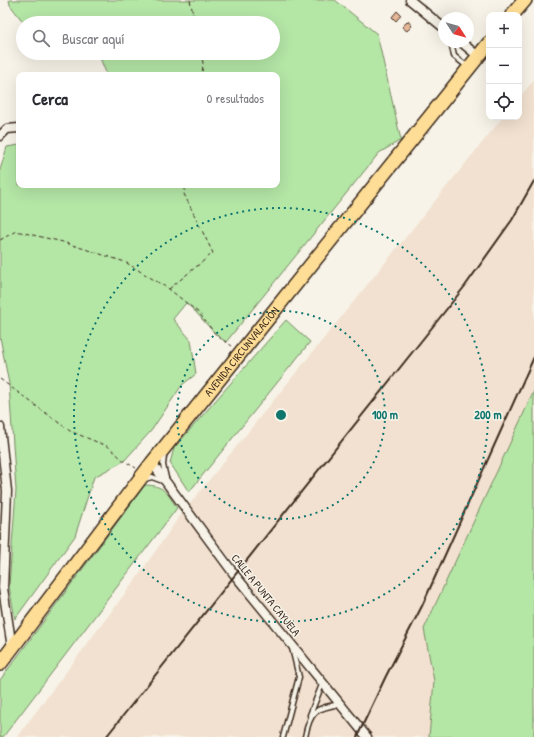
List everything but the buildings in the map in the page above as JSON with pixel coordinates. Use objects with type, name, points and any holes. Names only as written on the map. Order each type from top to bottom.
[{"type":"highway","points":[[515,12],[525,0]]},
{"type":"highway","name":"AVENIDA CIRCUNVALACIÓN","points":[[0,664],[145,472],[486,47]]},
{"type":"street","points":[[410,0],[438,23]]},
{"type":"street","points":[[468,48],[478,56]]},
{"type":"street","points":[[0,136],[7,129],[16,128]]},
{"type":"street","points":[[0,426],[7,491],[3,588],[12,648]]},
{"type":"street","name":"CALLE A PUNTA CAYUELA","points":[[145,472],[167,483],[234,574],[367,737]]},
{"type":"lane","points":[[452,48],[454,56],[469,68]]},
{"type":"lane","points":[[165,447],[162,465],[167,483]]},
{"type":"lane","points":[[145,472],[152,477],[167,483]]},
{"type":"lane","points":[[283,737],[299,678],[291,643]]},
{"type":"lane","points":[[305,737],[309,719],[323,682]]},
{"type":"lane","points":[[309,719],[320,708],[341,704]]},
{"type":"path","points":[[190,0],[193,16]]},
{"type":"path","points":[[202,72],[203,60]]},
{"type":"path","points":[[169,289],[213,253],[184,194],[185,188]]},
{"type":"path","points":[[0,240],[16,231],[63,242],[125,262],[169,289],[198,313],[217,336],[241,352]]},
{"type":"path","points":[[0,379],[70,431],[109,447],[124,461],[145,472]]},
{"type":"shaded area","points":[[534,80],[534,391],[424,629],[434,681],[429,737],[17,737],[136,579],[184,510],[340,700],[189,505],[501,120],[522,120],[522,94]]},
{"type":"green space","points":[[9,0],[335,0],[377,34],[401,140],[379,153],[226,342],[220,338],[186,303],[173,319],[191,340],[196,374],[182,385],[151,431],[124,461],[94,477],[75,536],[15,619],[9,586],[16,490],[9,384],[0,337],[0,170],[7,147],[16,146],[16,188],[280,188],[280,72],[106,72],[101,60],[280,60],[280,16],[19,16],[10,5]]},
{"type":"green space","points":[[286,320],[310,342],[189,492],[170,463],[174,448]]},
{"type":"green space","points":[[534,391],[534,737],[429,737],[434,681],[424,629]]},
{"type":"green space","points":[[145,485],[157,486],[161,488],[177,508],[3,737],[0,737],[0,680]]},
{"type":"railway","points":[[106,737],[465,286],[512,220],[534,181]]},
{"type":"railway","points":[[357,737],[422,606],[534,357]]}]
